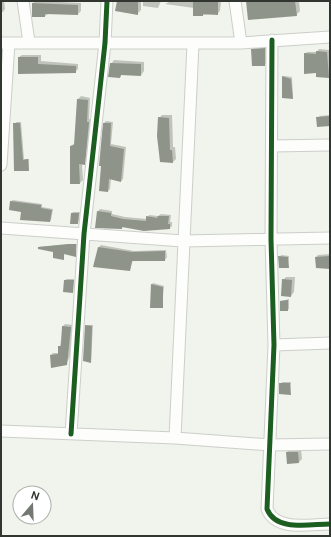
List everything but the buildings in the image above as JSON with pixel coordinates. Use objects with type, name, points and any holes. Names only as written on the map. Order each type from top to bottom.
[{"type":"street","points":[[23,1],[29,42]]},
{"type":"street","points":[[71,434],[84,234],[105,42],[107,1]]},
{"type":"street","points":[[235,1],[241,43]]},
{"type":"street","points":[[1,165],[5,43],[105,42],[193,44],[241,43],[330,37]]},
{"type":"street","points":[[272,40],[271,239],[274,345],[267,509],[270,516],[275,521],[287,524],[330,524]]},
{"type":"street","points":[[175,438],[193,44]]},
{"type":"street","points":[[272,146],[330,145]]},
{"type":"street","points":[[1,228],[183,242],[330,238]]},
{"type":"street","points":[[274,345],[330,343]]},
{"type":"street","points":[[1,431],[175,438],[270,445],[330,444]]},
{"type":"cycle path","points":[[71,434],[84,234],[105,43],[107,1]]},
{"type":"cycle path","points":[[272,40],[271,239],[274,345],[267,509],[271,516],[286,524],[330,524]]}]
